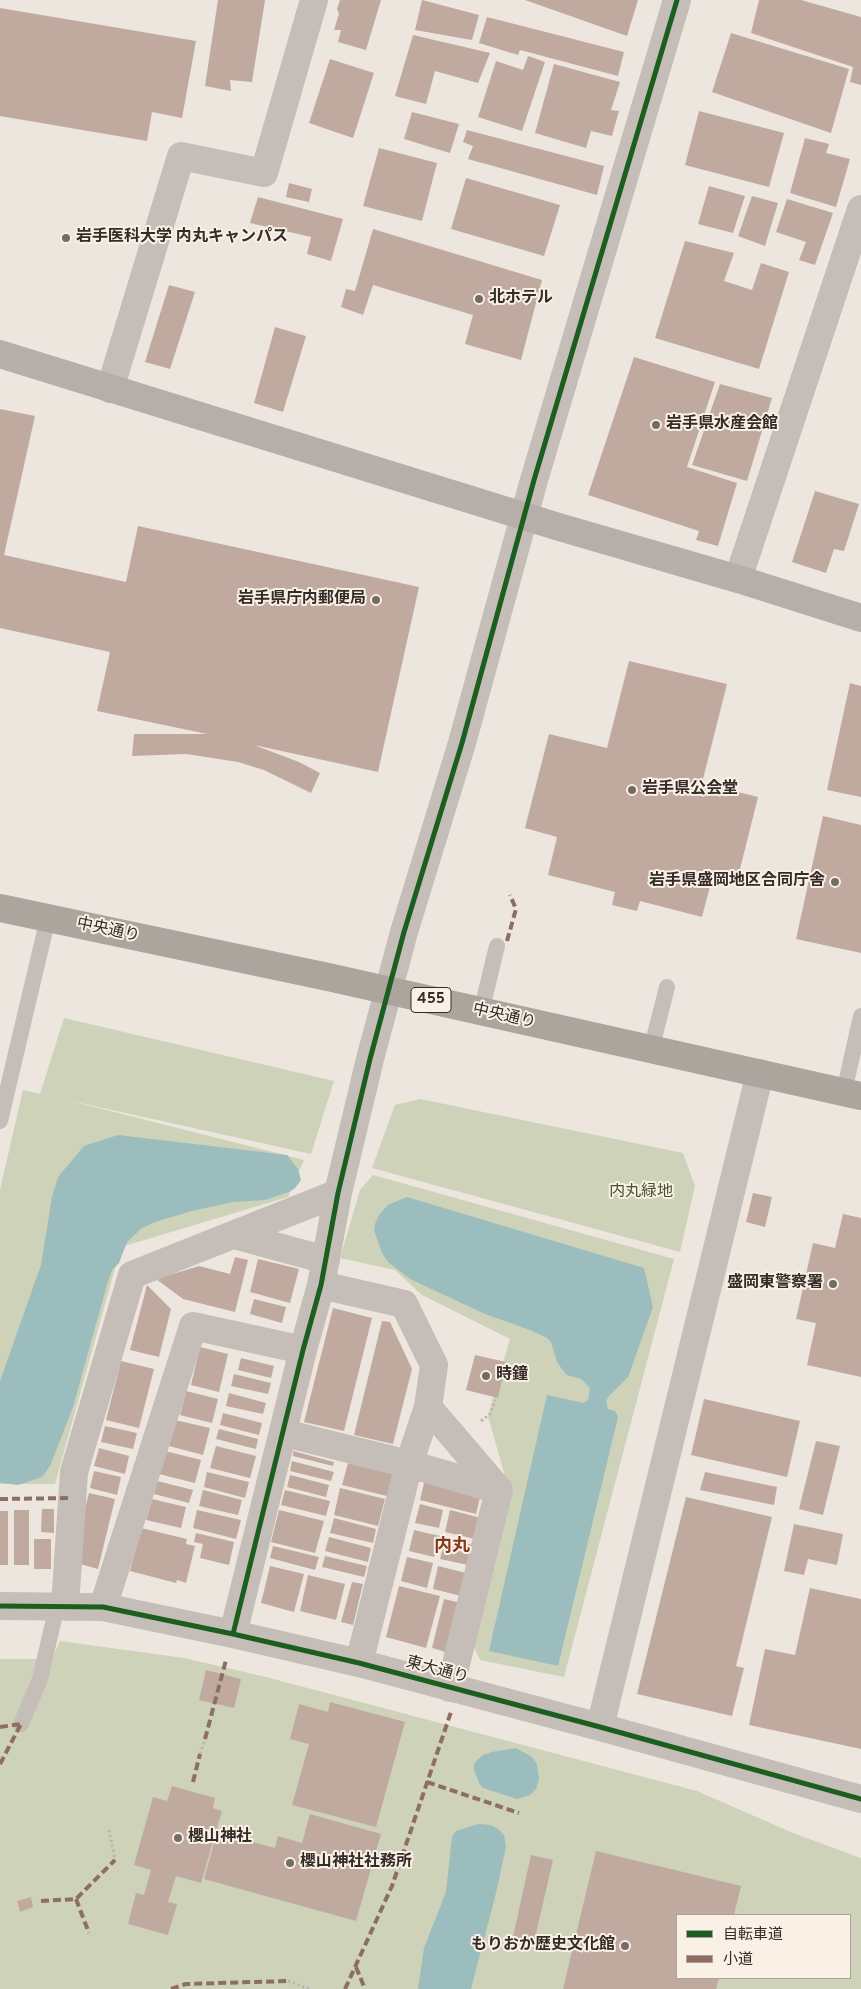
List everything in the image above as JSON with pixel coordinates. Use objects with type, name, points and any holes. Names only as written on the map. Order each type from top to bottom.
[{"type":"highway","name":"中央通り","points":[[0,908],[389,990],[853,1094]]},
{"type":"street","points":[[110,389],[180,156],[264,174],[314,0]]},
{"type":"street","points":[[233,1634],[284,1433],[302,1350],[323,1272],[338,1193],[370,1059],[462,742],[524,516],[677,0]]},
{"type":"street","points":[[738,579],[861,209]]},
{"type":"street","points":[[0,354],[861,618]]},
{"type":"street","points":[[600,1727],[760,1073]]},
{"type":"street","points":[[61,1606],[74,1472],[132,1275],[338,1193]]},
{"type":"street","points":[[234,1234],[404,1304],[434,1365],[428,1407],[409,1464],[359,1663]]},
{"type":"street","points":[[102,1607],[192,1326],[302,1350]]},
{"type":"street","points":[[428,1407],[499,1490]]},
{"type":"street","points":[[284,1433],[409,1464],[499,1490]]},
{"type":"street","points":[[450,1688],[499,1490]]},
{"type":"street","name":"東大通り","points":[[0,1606],[102,1607],[233,1634],[359,1663],[861,1799]]},
{"type":"lane","points":[[0,1121],[48,918]]},
{"type":"lane","points":[[481,1012],[497,946]]},
{"type":"lane","points":[[651,1050],[667,986]]},
{"type":"lane","points":[[853,1094],[861,1016]]},
{"type":"lane","points":[[21,1724],[40,1679],[61,1606]]},
{"type":"path","points":[[200,1754],[205,1739]]},
{"type":"path","points":[[109,1830],[115,1860]]},
{"type":"path","points":[[288,1981],[309,1989]]},
{"type":"green space","points":[[64,1018],[334,1081],[311,1154],[67,1100],[304,1160],[288,1197],[121,1247],[55,1484],[0,1484],[0,1190],[23,1090],[40,1094]]},
{"type":"green space","name":"内丸緑地","points":[[420,1099],[683,1153],[695,1186],[680,1252],[372,1168],[395,1105]]},
{"type":"green space","points":[[373,1175],[674,1259],[564,1677],[480,1660],[467,1632],[505,1476],[488,1416],[510,1339],[422,1295],[395,1270],[340,1258],[360,1190]]},
{"type":"green space","points":[[60,1641],[184,1658],[266,1677],[697,1791],[793,1833],[861,1858],[861,1989],[0,1989],[0,1659],[52,1659]]},
{"type":"water","points":[[118,1135],[287,1155],[298,1169],[301,1180],[289,1192],[265,1200],[233,1202],[155,1222],[142,1228],[127,1242],[119,1263],[112,1270],[108,1281],[73,1407],[50,1466],[42,1477],[18,1485],[2,1483],[0,1482],[0,1381],[41,1265],[52,1197],[58,1177],[84,1146]]},
{"type":"water","points":[[407,1197],[644,1268],[653,1307],[628,1377],[606,1401],[608,1409],[615,1411],[618,1417],[558,1666],[489,1651],[547,1395],[583,1403],[588,1400],[590,1388],[581,1379],[567,1375],[557,1362],[551,1342],[547,1338],[485,1314],[410,1279],[388,1262],[382,1253],[374,1230],[375,1224],[379,1215],[388,1205]]},
{"type":"water","points":[[516,1748],[532,1757],[537,1764],[539,1779],[536,1789],[530,1795],[517,1799],[483,1788],[474,1770],[477,1760],[483,1755],[492,1752]]},
{"type":"water","points":[[478,1824],[491,1825],[498,1829],[504,1835],[506,1847],[471,1989],[418,1989],[424,1948],[446,1892],[452,1837],[456,1831]]},
{"type":"building","points":[[218,0],[265,0],[252,82],[230,80],[231,91],[205,86]]},
{"type":"building","points":[[340,0],[381,0],[366,50],[338,42],[341,30],[334,30],[339,14],[337,9]]},
{"type":"building","points":[[422,0],[479,15],[472,40],[415,30]]},
{"type":"building","points":[[525,0],[638,0],[627,36]]},
{"type":"building","points":[[759,0],[801,0],[861,17],[861,85],[850,82],[853,67],[751,33]]},
{"type":"building","points":[[0,8],[196,41],[182,118],[152,112],[147,141],[0,116]]},
{"type":"building","points":[[487,17],[624,52],[618,76],[520,50],[518,55],[479,43]]},
{"type":"building","points":[[731,33],[849,69],[831,133],[712,92]]},
{"type":"building","points":[[413,35],[490,53],[478,83],[435,71],[426,104],[395,96]]},
{"type":"building","points":[[528,56],[545,62],[522,131],[478,117],[496,61],[523,70]]},
{"type":"building","points":[[330,59],[374,73],[353,138],[309,123]]},
{"type":"building","points":[[554,64],[620,82],[611,110],[619,111],[612,136],[591,131],[586,148],[535,133]]},
{"type":"building","points":[[699,111],[784,133],[769,187],[685,165]]},
{"type":"building","points":[[412,112],[459,124],[450,153],[404,139]]},
{"type":"building","points":[[467,130],[604,166],[597,195],[468,159],[473,146],[463,142]]},
{"type":"building","points":[[805,138],[829,144],[826,153],[850,159],[836,207],[790,193]]},
{"type":"building","points":[[379,148],[437,163],[422,221],[363,206]]},
{"type":"building","points":[[466,178],[560,205],[544,256],[451,229]]},
{"type":"building","points":[[289,183],[312,189],[309,202],[286,197]]},
{"type":"building","points":[[709,186],[745,196],[733,233],[698,224]]},
{"type":"building","points":[[752,196],[778,203],[765,246],[738,236]]},
{"type":"building","points":[[258,197],[343,219],[331,261],[307,254],[311,237],[250,223]]},
{"type":"building","points":[[787,199],[833,213],[815,265],[799,260],[806,242],[776,232]]},
{"type":"building","name":"北ホテル","points":[[373,229],[542,280],[521,360],[465,344],[473,315],[373,285],[363,315],[341,307],[346,289],[355,291]]},
{"type":"building","points":[[685,241],[734,253],[724,281],[752,290],[761,263],[789,272],[759,369],[655,338]]},
{"type":"building","points":[[169,285],[195,292],[170,369],[145,362]]},
{"type":"building","points":[[275,327],[306,336],[283,412],[254,403]]},
{"type":"building","name":"岩手県水産会館","points":[[634,357],[715,382],[687,467],[737,483],[718,546],[696,540],[699,531],[588,495]]},
{"type":"building","points":[[720,384],[772,398],[747,481],[692,465]]},
{"type":"building","points":[[0,409],[35,416],[4,555],[126,582],[138,526],[419,587],[378,772],[254,745],[299,762],[320,773],[311,793],[264,770],[238,762],[186,754],[132,756],[134,734],[207,734],[97,711],[110,652],[0,628]]},
{"type":"building","points":[[815,491],[859,504],[844,551],[834,549],[826,573],[792,562]]},
{"type":"building","name":"岩手県公会堂","points":[[629,661],[727,684],[702,783],[758,797],[738,877],[714,871],[702,917],[640,901],[637,911],[612,905],[615,892],[548,875],[557,837],[525,828],[549,734],[607,748]]},
{"type":"building","points":[[850,683],[861,686],[861,797],[827,790]]},
{"type":"building","name":"岩手県盛岡地区合同庁舎","points":[[823,816],[861,825],[861,953],[796,939]]},
{"type":"building","points":[[753,1193],[772,1197],[765,1227],[746,1222]]},
{"type":"building","name":"盛岡東警察署","points":[[843,1214],[861,1218],[861,1377],[807,1365],[816,1323],[796,1319],[813,1243],[835,1248]]},
{"type":"building","points":[[235,1257],[248,1260],[235,1312],[183,1299],[156,1279],[199,1266],[230,1274]]},
{"type":"building","points":[[258,1259],[299,1269],[290,1303],[250,1292]]},
{"type":"building","points":[[147,1285],[171,1309],[159,1357],[130,1350]]},
{"type":"building","points":[[254,1299],[286,1307],[282,1323],[250,1314]]},
{"type":"building","points":[[333,1308],[372,1318],[344,1431],[304,1422]]},
{"type":"building","points":[[382,1321],[390,1322],[412,1369],[393,1444],[354,1435]]},
{"type":"building","points":[[200,1347],[228,1354],[219,1392],[191,1385]]},
{"type":"building","name":"時鐘","points":[[475,1355],[506,1362],[498,1398],[466,1390]]},
{"type":"building","points":[[241,1358],[274,1366],[271,1378],[238,1370]]},
{"type":"building","points":[[121,1361],[154,1369],[139,1428],[106,1420]]},
{"type":"building","points":[[234,1374],[271,1383],[268,1394],[231,1386]]},
{"type":"building","points":[[186,1391],[218,1399],[212,1423],[180,1415]]},
{"type":"building","points":[[229,1393],[266,1403],[263,1414],[226,1406]]},
{"type":"building","points":[[704,1399],[800,1421],[787,1477],[691,1455]]},
{"type":"building","points":[[223,1413],[262,1423],[259,1435],[220,1425]]},
{"type":"building","points":[[175,1420],[210,1428],[203,1455],[169,1446]]},
{"type":"building","points":[[105,1426],[137,1433],[133,1449],[101,1442]]},
{"type":"building","points":[[219,1429],[258,1439],[256,1449],[216,1439]]},
{"type":"building","points":[[816,1441],[840,1446],[823,1515],[799,1509]]},
{"type":"building","points":[[216,1446],[256,1456],[250,1478],[210,1468]]},
{"type":"building","points":[[99,1448],[129,1456],[125,1474],[94,1466]]},
{"type":"building","points":[[165,1451],[201,1460],[195,1483],[159,1474]]},
{"type":"building","points":[[293,1451],[334,1462],[333,1466],[293,1456]]},
{"type":"building","points":[[292,1461],[334,1472],[331,1481],[290,1471]]},
{"type":"building","points":[[348,1463],[393,1474],[387,1496],[342,1485]]},
{"type":"building","points":[[94,1471],[121,1477],[117,1495],[90,1488]]},
{"type":"building","points":[[207,1472],[249,1482],[245,1498],[204,1487]]},
{"type":"building","points":[[705,1472],[777,1487],[774,1505],[700,1490]]},
{"type":"building","points":[[290,1475],[329,1485],[326,1497],[287,1487]]},
{"type":"building","points":[[425,1479],[481,1493],[476,1514],[420,1500]]},
{"type":"building","points":[[157,1481],[193,1490],[189,1503],[154,1494]]},
{"type":"building","points":[[340,1488],[385,1499],[378,1526],[334,1515]]},
{"type":"building","points":[[203,1490],[242,1500],[238,1515],[199,1506]]},
{"type":"building","points":[[285,1490],[330,1501],[326,1516],[281,1505]]},
{"type":"building","points":[[89,1493],[115,1499],[98,1569],[80,1564],[82,1520]]},
{"type":"building","points":[[686,1497],[772,1517],[736,1666],[744,1668],[732,1716],[637,1694]]},
{"type":"building","points":[[152,1499],[186,1507],[181,1528],[146,1520]]},
{"type":"building","points":[[420,1504],[443,1510],[439,1528],[415,1523]]},
{"type":"building","points":[[42,1509],[54,1509],[54,1533],[41,1532]]},
{"type":"building","points":[[14,1510],[29,1510],[29,1565],[14,1565]]},
{"type":"building","points":[[197,1510],[241,1520],[236,1539],[193,1528]]},
{"type":"building","points":[[279,1510],[324,1521],[315,1553],[271,1542]]},
{"type":"building","points":[[450,1510],[481,1518],[475,1539],[445,1532]]},
{"type":"building","points":[[0,1511],[8,1511],[8,1565],[0,1565]]},
{"type":"building","points":[[334,1518],[376,1529],[373,1543],[330,1533]]},
{"type":"building","points":[[794,1524],[843,1534],[837,1565],[808,1559],[804,1575],[784,1571]]},
{"type":"building","points":[[141,1528],[187,1539],[186,1544],[195,1546],[186,1583],[177,1580],[176,1583],[130,1571]]},
{"type":"building","points":[[414,1530],[440,1536],[434,1557],[409,1551]]},
{"type":"building","points":[[196,1533],[234,1542],[229,1565],[200,1558],[203,1544],[194,1542]]},
{"type":"building","points":[[329,1537],[371,1548],[368,1562],[325,1551]]},
{"type":"building","points":[[34,1539],[51,1539],[51,1569],[34,1569]]},
{"type":"building","points":[[445,1539],[473,1545],[468,1565],[440,1559]]},
{"type":"building","points":[[273,1546],[319,1557],[315,1570],[270,1558]]},
{"type":"building","points":[[325,1556],[367,1566],[364,1577],[322,1567]]},
{"type":"building","points":[[407,1557],[433,1563],[427,1588],[401,1581]]},
{"type":"building","points":[[270,1566],[304,1574],[294,1612],[261,1603]]},
{"type":"building","points":[[438,1566],[466,1573],[461,1596],[433,1589]]},
{"type":"building","points":[[308,1575],[345,1584],[336,1620],[300,1611]]},
{"type":"building","points":[[352,1582],[363,1584],[353,1625],[341,1622]]},
{"type":"building","points":[[399,1586],[440,1596],[426,1648],[386,1637]]},
{"type":"building","points":[[810,1588],[861,1599],[861,1749],[749,1725],[765,1649],[795,1655]]},
{"type":"building","points":[[444,1599],[461,1603],[449,1653],[432,1648]]},
{"type":"building","points":[[206,1670],[241,1679],[234,1708],[199,1700]]},
{"type":"building","points":[[330,1702],[405,1722],[376,1827],[292,1805],[309,1744],[290,1739],[299,1704],[328,1712]]},
{"type":"building","name":"櫻山神社","points":[[172,1786],[215,1798],[213,1808],[222,1811],[201,1883],[176,1876],[168,1902],[177,1904],[168,1935],[128,1924],[136,1893],[144,1895],[151,1870],[134,1865],[153,1797],[167,1801]]},
{"type":"building","name":"櫻山神社社務所","points":[[310,1814],[381,1834],[356,1921],[204,1879],[217,1832],[275,1848],[278,1836],[302,1843]]},
{"type":"building","name":"もりおか歴史文化館","points":[[596,1851],[741,1886],[734,1914],[676,1914],[676,1979],[719,1979],[716,1989],[563,1989]]},
{"type":"building","points":[[531,1855],[553,1860],[534,1942],[513,1937]]},
{"type":"building","points":[[31,1897],[33,1907],[20,1912],[17,1901]]},
{"type":"marked path","points":[[507,941],[516,909],[510,895]]},
{"type":"marked path","points":[[0,1499],[72,1498]]},
{"type":"marked path","points":[[205,1739],[226,1660]]},
{"type":"marked path","points":[[345,1989],[392,1886],[451,1712]]},
{"type":"marked path","points":[[0,1727],[21,1724]]},
{"type":"marked path","points":[[0,1764],[21,1724]]},
{"type":"marked path","points":[[193,1782],[200,1754]]},
{"type":"marked path","points":[[427,1782],[519,1813]]},
{"type":"marked path","points":[[41,1901],[76,1899],[115,1860]]},
{"type":"marked path","points":[[76,1899],[89,1933]]},
{"type":"marked path","points":[[356,1967],[365,1989]]},
{"type":"marked path","points":[[171,1989],[186,1984],[288,1981]]},
{"type":"cycle path","points":[[233,1634],[303,1350],[321,1285],[338,1193],[370,1059],[404,932],[462,743],[534,480],[677,0]]},
{"type":"cycle path","points":[[0,1606],[103,1607],[233,1634],[359,1663],[861,1799]]},
{"type":"place","name":"岩手医科大学 内丸キャンパス","points":[[66,238]]},
{"type":"place","name":"北ホテル","points":[[479,299]]},
{"type":"place","name":"岩手県水産会館","points":[[656,425]]},
{"type":"place","name":"岩手県庁内郵便局","points":[[376,600]]},
{"type":"place","name":"岩手県公会堂","points":[[632,790]]},
{"type":"place","name":"岩手県盛岡地区合同庁舎","points":[[835,882]]},
{"type":"place","name":"盛岡東警察署","points":[[833,1284]]},
{"type":"place","name":"時鐘","points":[[486,1376]]},
{"type":"place","name":"櫻山神社","points":[[178,1838]]},
{"type":"place","name":"櫻山神社社務所","points":[[290,1863]]},
{"type":"place","name":"もりおか歴史文化館","points":[[625,1946]]},
{"type":"district","name":"内丸","points":[[452,1547]]}]
